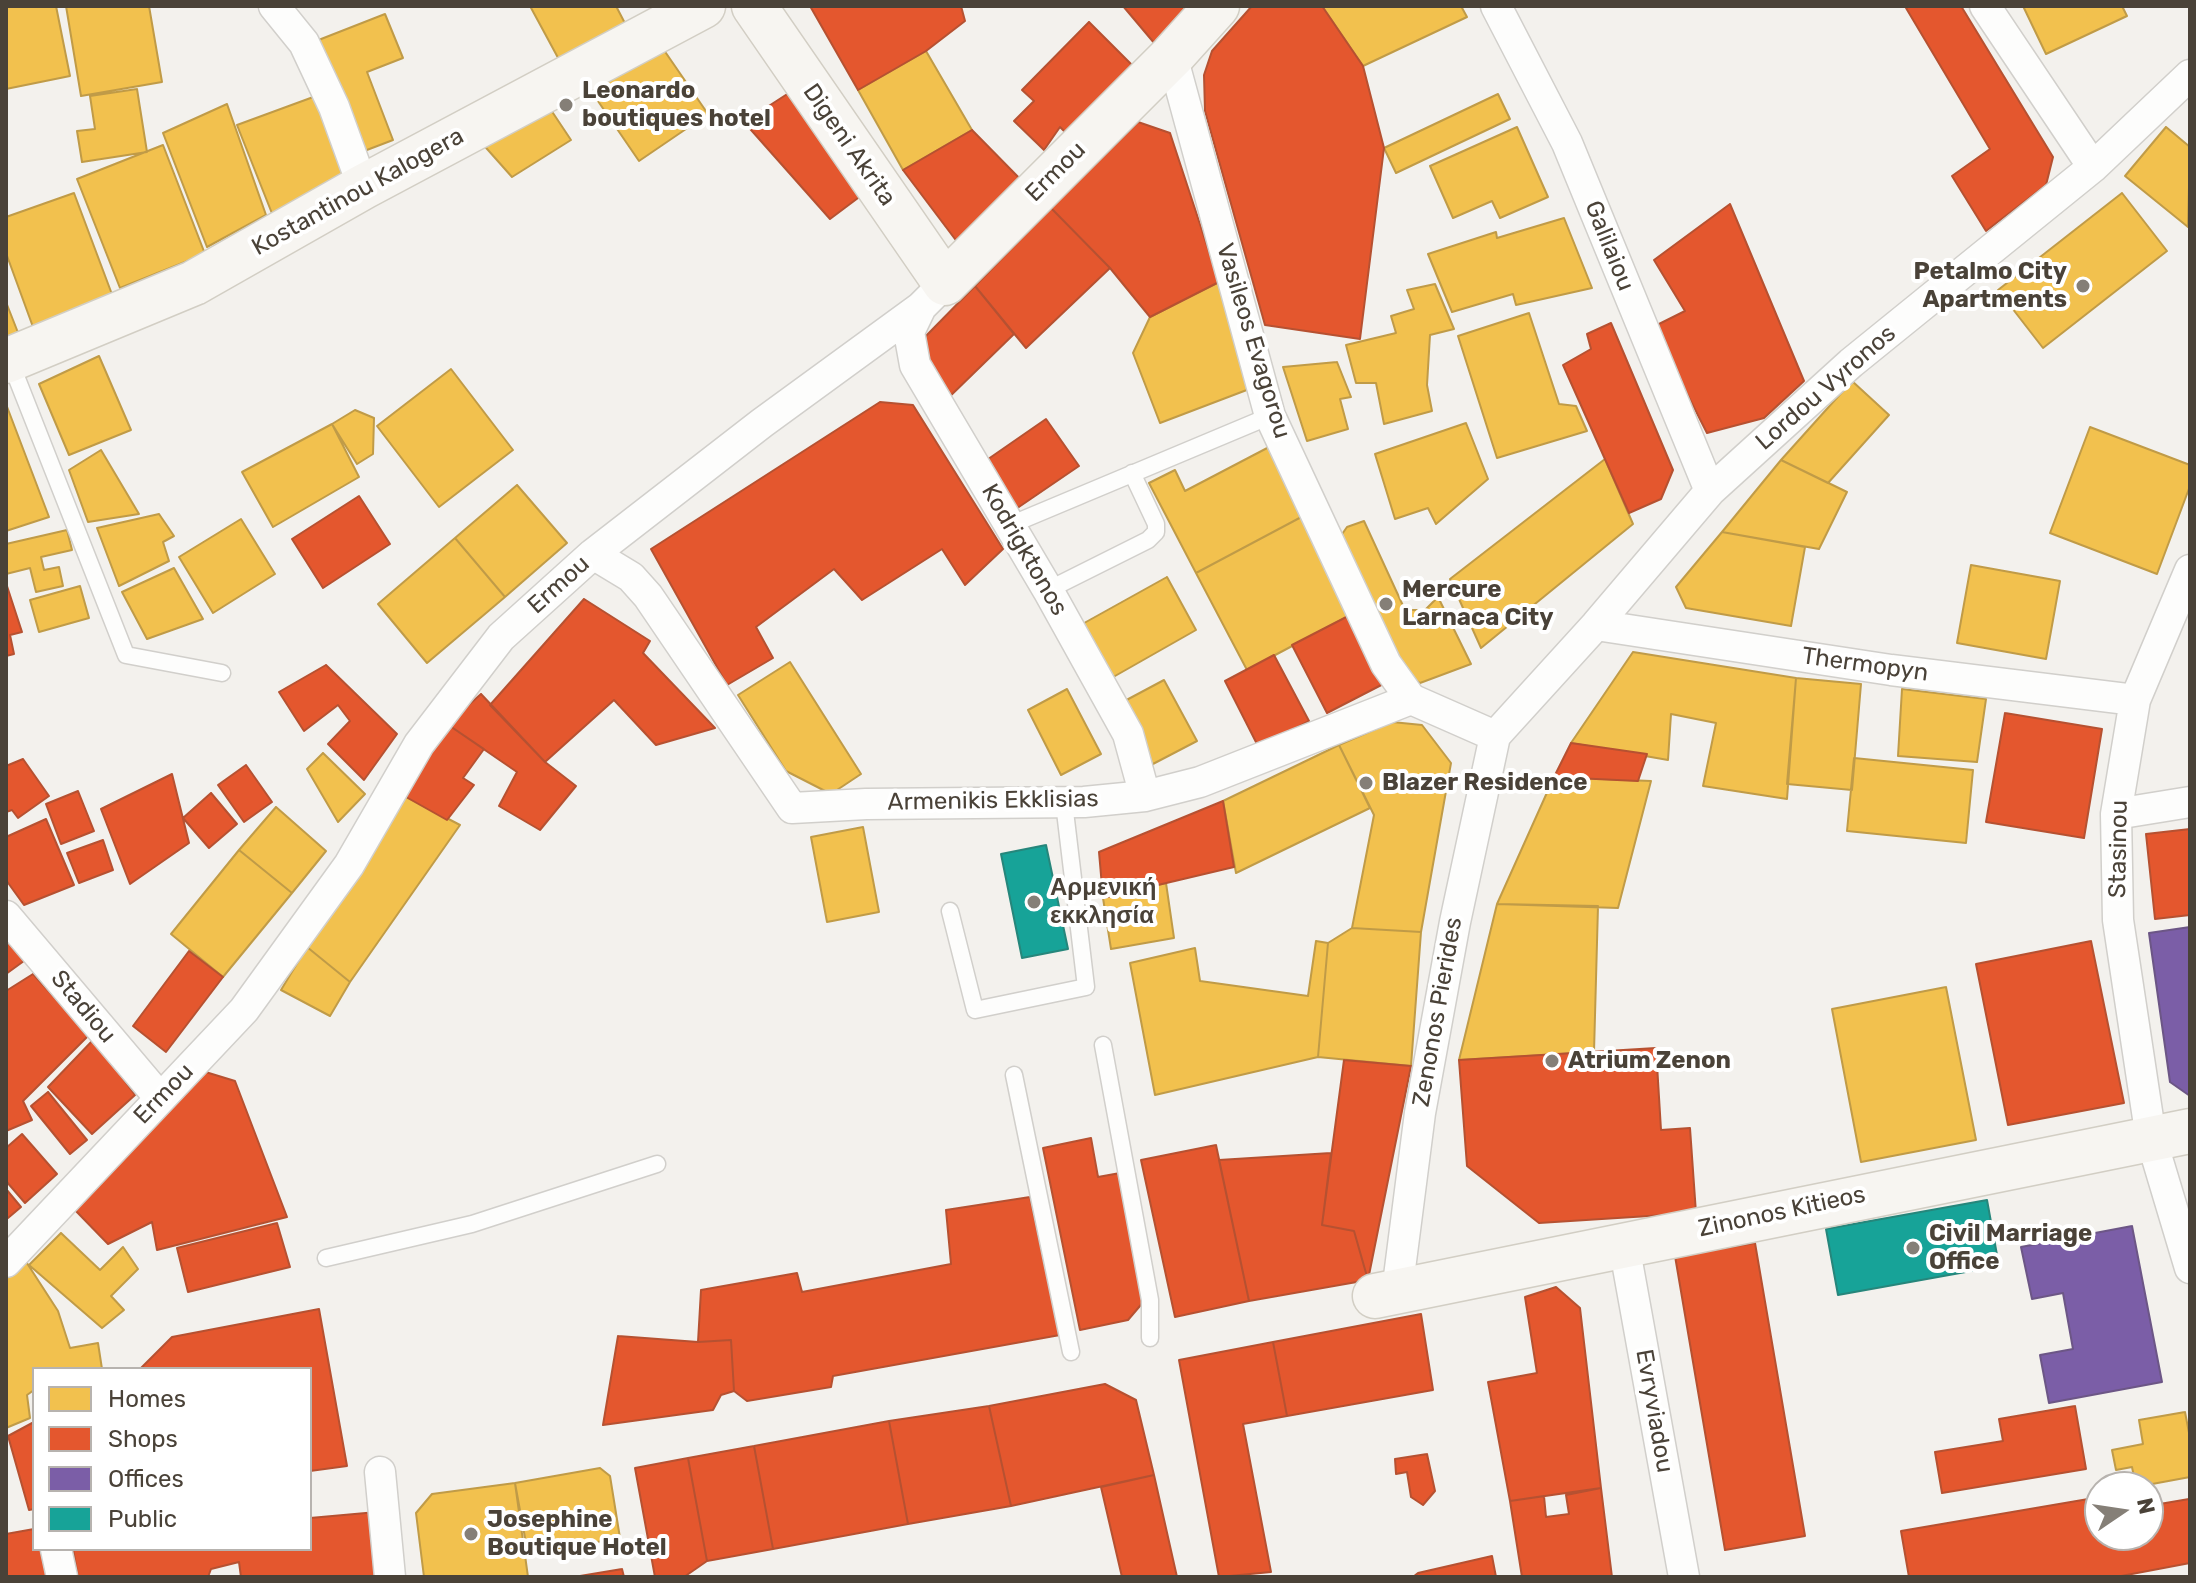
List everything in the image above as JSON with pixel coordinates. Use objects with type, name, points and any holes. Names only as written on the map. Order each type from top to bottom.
[{"type":"street","points":[[274,6],[304,43],[334,107],[363,187]]},
{"type":"street","name":"Kostantinou Kalogera","points":[[8,361],[194,283],[363,187],[703,6]]},
{"type":"street","name":"Digeni Akrita","points":[[754,6],[933,295]]},
{"type":"street","name":"Ermou","points":[[6,1262],[244,1010],[349,865],[419,744],[452,696],[501,637],[593,554],[933,295],[1172,56],[1217,6]]},
{"type":"street","name":"Galilaiou","points":[[1496,6],[1567,143],[1710,491]]},
{"type":"street","points":[[1985,6],[2093,167]]},
{"type":"street","name":"Vasileos Evagorou","points":[[1172,56],[1270,416],[1386,664],[1411,699]]},
{"type":"street","name":"Lordou Vyronos","points":[[1495,736],[1596,625],[1710,491],[1851,363],[2093,167],[2190,75]]},
{"type":"street","name":"Kodrigktonos","points":[[933,295],[909,332],[915,365],[1048,590],[1128,734],[1145,796]]},
{"type":"street","name":"Armenikis Ekklisias","points":[[593,554],[631,577],[648,596],[792,808],[866,804],[1064,803],[1145,796],[1200,782],[1411,699]]},
{"type":"street","name":"Stasinou","points":[[2190,570],[2135,700],[2116,814],[2118,920],[2171,1134],[2190,1268]]},
{"type":"street","name":"Thermopyn","points":[[1596,625],[1891,670],[2135,700]]},
{"type":"street","points":[[1411,699],[1495,736]]},
{"type":"street","name":"Zenonos Pierides","points":[[1386,1294],[1467,861],[1495,736]]},
{"type":"street","points":[[2116,814],[2190,802]]},
{"type":"street","name":"Stadiou","points":[[6,916],[160,1098]]},
{"type":"street","name":"Zinonos Kitieos","points":[[1386,1294],[2171,1134]]},
{"type":"street","name":"Evryviadou","points":[[1624,1245],[1684,1577]]},
{"type":"street","points":[[380,1472],[390,1577]]},
{"type":"street","points":[[56,1551],[62,1577]]},
{"type":"lane","points":[[8,361],[126,655],[222,673]]},
{"type":"lane","points":[[1010,525],[1270,416]]},
{"type":"lane","points":[[1048,590],[1148,540],[1156,532],[1156,524],[1132,473]]},
{"type":"lane","points":[[950,911],[975,1010],[1086,987],[1064,803]]},
{"type":"lane","points":[[1103,1045],[1150,1300],[1150,1338]]},
{"type":"lane","points":[[1014,1075],[1071,1352]]},
{"type":"lane","points":[[326,1258],[472,1224],[657,1164]]},
{"type":"building: Homes","points":[[6,6],[56,6],[70,76],[6,89]]},
{"type":"building: Homes","points":[[66,6],[149,6],[162,82],[81,96]]},
{"type":"building: Homes","points":[[530,6],[616,6],[629,31],[563,67]]},
{"type":"building: Homes","points":[[1322,6],[1461,6],[1467,17],[1363,66]]},
{"type":"building: Homes","points":[[2023,6],[2122,6],[2127,16],[2046,54]]},
{"type":"building: Homes","points":[[385,14],[403,58],[367,72],[393,140],[359,153],[316,41]]},
{"type":"building: Homes","points":[[657,40],[708,114],[639,161],[589,88]]},
{"type":"building: Homes","points":[[926,51],[972,130],[903,170],[858,90]]},
{"type":"building: Homes","points":[[137,89],[147,152],[82,162],[77,131],[95,129],[90,96]]},
{"type":"building: Homes","points":[[1498,94],[1510,119],[1396,173],[1384,148]]},
{"type":"building: Homes","points":[[316,96],[348,177],[273,216],[237,125]]},
{"type":"building: Homes","points":[[227,104],[266,215],[207,247],[163,133]]},
{"type":"building: Homes","points":[[547,104],[571,140],[512,177],[480,141]]},
{"type":"building: Homes","points":[[1517,127],[1548,197],[1500,218],[1492,201],[1453,218],[1430,166]]},
{"type":"building: Homes","points":[[2166,127],[2190,147],[2188,227],[2125,176]]},
{"type":"building: Homes","points":[[163,145],[205,254],[120,288],[77,179]]},
{"type":"building: Homes","points":[[74,193],[116,305],[37,338],[6,253],[6,217]]},
{"type":"building: Homes","points":[[2122,193],[2167,251],[2043,348],[1998,290]]},
{"type":"building: Homes","points":[[1564,218],[1592,288],[1516,305],[1513,294],[1452,312],[1428,254],[1496,232],[1497,238]]},
{"type":"building: Homes","points":[[1219,282],[1252,388],[1160,423],[1133,353],[1150,317]]},
{"type":"building: Homes","points":[[1435,284],[1454,329],[1430,335],[1427,385],[1432,411],[1384,424],[1376,383],[1356,383],[1346,345],[1396,333],[1391,316],[1414,309],[1407,290]]},
{"type":"building: Homes","points":[[6,302],[24,348],[6,355]]},
{"type":"building: Homes","points":[[1529,313],[1559,404],[1576,406],[1587,431],[1497,458],[1458,336]]},
{"type":"building: Homes","points":[[99,356],[131,430],[69,455],[39,384]]},
{"type":"building: Homes","points":[[1337,362],[1351,397],[1340,399],[1348,429],[1307,441],[1283,367]]},
{"type":"building: Homes","points":[[451,369],[513,450],[439,507],[377,426]]},
{"type":"building: Homes","points":[[1852,381],[1889,415],[1828,483],[1781,460]]},
{"type":"building: Homes","points":[[6,404],[49,517],[6,531]]},
{"type":"building: Homes","points":[[355,410],[374,418],[373,454],[357,464],[332,424]]},
{"type":"building: Homes","points":[[1466,423],[1488,479],[1436,524],[1428,508],[1395,519],[1375,454]]},
{"type":"building: Homes","points":[[332,424],[359,477],[273,527],[242,472]]},
{"type":"building: Homes","points":[[2090,427],[2190,465],[2190,486],[2157,574],[2050,533]]},
{"type":"building: Homes","points":[[1271,446],[1307,514],[1196,573],[1149,483],[1175,470],[1185,491]]},
{"type":"building: Homes","points":[[101,450],[139,514],[88,522],[69,470]]},
{"type":"building: Homes","points":[[1605,459],[1633,524],[1481,648],[1450,579]]},
{"type":"building: Homes","points":[[1781,460],[1847,492],[1819,549],[1722,532]]},
{"type":"building: Homes","points":[[517,485],[567,543],[505,597],[455,538]]},
{"type":"building: Homes","points":[[159,514],[174,536],[163,542],[169,561],[119,586],[97,528]]},
{"type":"building: Homes","points":[[1307,514],[1358,611],[1247,670],[1196,573]]},
{"type":"building: Homes","points":[[241,519],[275,574],[213,613],[179,557]]},
{"type":"building: Homes","name":"Mercure Larnaca City","points":[[1364,521],[1405,610],[1425,610],[1438,597],[1471,664],[1420,683],[1400,670],[1338,540],[1347,527]]},
{"type":"building: Homes","points":[[67,530],[72,550],[41,557],[44,570],[59,567],[63,586],[36,592],[30,568],[6,574],[6,544]]},
{"type":"building: Homes","points":[[1722,532],[1805,547],[1791,626],[1686,608],[1676,587]]},
{"type":"building: Homes","points":[[455,538],[505,597],[427,663],[378,604]]},
{"type":"building: Homes","points":[[1971,565],[2060,581],[2046,659],[1957,643]]},
{"type":"building: Homes","points":[[174,568],[203,619],[147,639],[122,592]]},
{"type":"building: Homes","points":[[1167,577],[1196,630],[1108,680],[1077,627]]},
{"type":"building: Homes","points":[[80,586],[89,618],[39,632],[30,600]]},
{"type":"building: Homes","points":[[1633,652],[1796,678],[1787,799],[1703,786],[1716,723],[1671,714],[1668,760],[1571,743]]},
{"type":"building: Homes","points":[[790,662],[861,774],[831,794],[786,771],[738,695]]},
{"type":"building: Homes","points":[[1796,678],[1861,684],[1852,790],[1787,784]]},
{"type":"building: Homes","points":[[1164,680],[1197,741],[1151,765],[1119,704]]},
{"type":"building: Homes","points":[[1067,689],[1101,754],[1061,775],[1028,710]]},
{"type":"building: Homes","points":[[1902,689],[1986,699],[1977,762],[1898,756]]},
{"type":"building: Homes","points":[[1392,722],[1422,725],[1451,763],[1421,932],[1352,928],[1374,815],[1339,745]]},
{"type":"building: Homes","points":[[1339,745],[1370,808],[1236,873],[1223,801]]},
{"type":"building: Homes","points":[[323,753],[365,794],[338,822],[307,769]]},
{"type":"building: Homes","points":[[1854,758],[1973,770],[1966,843],[1847,831]]},
{"type":"building: Homes","points":[[1554,777],[1651,781],[1618,908],[1497,904]]},
{"type":"building: Homes","points":[[399,793],[460,825],[350,982],[307,947]]},
{"type":"building: Homes","points":[[276,807],[326,851],[292,893],[239,850]]},
{"type":"building: Homes","points":[[863,827],[879,912],[827,922],[811,837]]},
{"type":"building: Homes","points":[[239,850],[292,893],[223,977],[171,934]]},
{"type":"building: Homes","points":[[1166,883],[1174,938],[1111,949],[1103,898]]},
{"type":"building: Homes","points":[[1497,904],[1598,906],[1594,1052],[1459,1060]]},
{"type":"building: Homes","points":[[1352,928],[1421,932],[1411,1066],[1318,1057],[1328,943]]},
{"type":"building: Homes","points":[[1316,941],[1328,943],[1318,1057],[1155,1095],[1130,963],[1195,948],[1200,981],[1308,996]]},
{"type":"building: Homes","points":[[307,947],[350,982],[330,1016],[281,990]]},
{"type":"building: Homes","points":[[1946,987],[1976,1140],[1861,1162],[1832,1009]]},
{"type":"building: Homes","points":[[61,1233],[100,1270],[123,1247],[138,1269],[111,1296],[124,1310],[102,1328],[29,1265]]},
{"type":"building: Homes","points":[[23,1257],[58,1311],[70,1348],[98,1343],[102,1367],[32,1367],[32,1391],[27,1395],[30,1418],[6,1428],[6,1275]]},
{"type":"building: Homes","points":[[2185,1412],[2190,1438],[2190,1477],[2164,1482],[2164,1471],[2133,1471],[2132,1467],[2116,1470],[2112,1450],[2143,1444],[2139,1420]]},
{"type":"building: Homes","points":[[600,1468],[610,1476],[620,1538],[528,1554],[515,1483]]},
{"type":"building: Homes","name":"Josephine Boutique Hotel","points":[[515,1483],[528,1577],[424,1577],[416,1513],[432,1494]]},
{"type":"building: Shops","points":[[810,6],[961,6],[965,21],[926,51],[858,90]]},
{"type":"building: Shops","points":[[1123,6],[1187,6],[1155,44]]},
{"type":"building: Shops","points":[[1252,6],[1322,6],[1363,66],[1384,148],[1360,339],[1265,325],[1205,111],[1204,75],[1212,51]]},
{"type":"building: Shops","points":[[1961,6],[2053,157],[2046,185],[1986,231],[1952,176],[1990,149],[1906,8]]},
{"type":"building: Shops","points":[[1089,22],[1136,69],[1070,137],[1060,127],[1044,150],[1014,121],[1034,101],[1022,90]]},
{"type":"building: Shops","points":[[795,89],[866,192],[830,219],[744,122]]},
{"type":"building: Shops","points":[[1138,122],[1170,133],[1219,282],[1150,317],[1110,268],[1051,208]]},
{"type":"building: Shops","points":[[972,130],[1029,188],[964,251],[903,170]]},
{"type":"building: Shops","points":[[1730,204],[1804,381],[1764,418],[1707,433],[1653,327],[1685,311],[1654,260]]},
{"type":"building: Shops","points":[[1051,208],[1110,268],[1026,348],[975,286]]},
{"type":"building: Shops","points":[[975,286],[1014,334],[941,405],[919,343]]},
{"type":"building: Shops","points":[[1611,323],[1673,470],[1661,499],[1629,513],[1563,365],[1591,349],[1587,334]]},
{"type":"building: Shops","points":[[880,402],[913,405],[1003,549],[965,585],[942,549],[862,600],[834,569],[756,627],[773,658],[727,685],[651,549]]},
{"type":"building: Shops","points":[[1046,419],[1079,466],[1013,511],[981,464]]},
{"type":"building: Shops","points":[[359,496],[390,544],[323,588],[292,539]]},
{"type":"building: Shops","points":[[6,583],[22,632],[10,635],[14,654],[6,656]]},
{"type":"building: Shops","points":[[584,599],[650,641],[643,653],[715,728],[656,745],[614,700],[545,762],[490,705]]},
{"type":"building: Shops","points":[[1358,611],[1393,679],[1327,713],[1292,645]]},
{"type":"building: Shops","points":[[1274,655],[1309,721],[1259,748],[1225,681]]},
{"type":"building: Shops","points":[[326,665],[397,734],[364,780],[328,744],[350,721],[338,705],[304,731],[279,692]]},
{"type":"building: Shops","points":[[481,694],[545,762],[576,786],[540,830],[499,806],[517,772],[447,724]]},
{"type":"building: Shops","points":[[2005,713],[2102,729],[2084,838],[1986,822]]},
{"type":"building: Shops","points":[[447,724],[484,749],[463,778],[474,785],[447,820],[399,793]]},
{"type":"building: Shops","points":[[1571,743],[1647,754],[1638,781],[1554,777]]},
{"type":"building: Shops","points":[[23,759],[49,796],[18,818],[12,810],[6,812],[6,766]]},
{"type":"building: Shops","points":[[246,765],[272,802],[244,822],[218,785]]},
{"type":"building: Shops","points":[[172,774],[189,843],[130,884],[101,809]]},
{"type":"building: Shops","points":[[78,791],[94,831],[61,844],[46,804]]},
{"type":"building: Shops","points":[[211,793],[237,824],[209,848],[183,818]]},
{"type":"building: Shops","points":[[1223,801],[1234,867],[1103,898],[1099,852]]},
{"type":"building: Shops","points":[[46,819],[74,885],[24,905],[6,880],[6,837]]},
{"type":"building: Shops","points":[[2190,829],[2190,915],[2155,919],[2146,834]]},
{"type":"building: Shops","points":[[103,840],[113,870],[79,883],[67,853]]},
{"type":"building: Shops","points":[[6,926],[28,958],[6,974]]},
{"type":"building: Shops","points":[[2091,941],[2124,1103],[2008,1125],[1976,964]]},
{"type":"building: Shops","points":[[189,951],[223,977],[166,1052],[133,1026]]},
{"type":"building: Shops","points":[[33,974],[89,1035],[23,1101],[32,1120],[6,1131],[6,991]]},
{"type":"building: Shops","points":[[94,1039],[135,1095],[92,1134],[48,1087]]},
{"type":"building: Shops","points":[[1656,1048],[1661,1130],[1690,1128],[1696,1213],[1539,1223],[1467,1166],[1459,1060]]},
{"type":"building: Shops","points":[[1344,1060],[1411,1066],[1368,1280],[1354,1231],[1322,1225]]},
{"type":"building: Shops","points":[[199,1070],[235,1081],[287,1217],[157,1250],[152,1222],[108,1244],[73,1208]]},
{"type":"building: Shops","points":[[48,1092],[87,1140],[70,1154],[31,1106]]},
{"type":"building: Shops","points":[[22,1134],[57,1174],[25,1203],[6,1181],[6,1148]]},
{"type":"building: Shops","points":[[1091,1138],[1098,1177],[1120,1173],[1145,1300],[1128,1320],[1080,1330],[1043,1148]]},
{"type":"building: Shops","points":[[1216,1145],[1249,1301],[1175,1317],[1141,1160]]},
{"type":"building: Shops","points":[[1331,1153],[1322,1225],[1354,1231],[1368,1280],[1249,1301],[1219,1160]]},
{"type":"building: Shops","points":[[6,1189],[21,1207],[8,1218],[6,1216]]},
{"type":"building: Shops","points":[[1030,1197],[1060,1335],[833,1376],[831,1387],[747,1401],[734,1391],[731,1340],[698,1342],[701,1290],[797,1273],[802,1292],[951,1264],[946,1210]]},
{"type":"building: Shops","points":[[277,1223],[290,1267],[188,1292],[177,1248]]},
{"type":"building: Shops","points":[[1755,1243],[1805,1536],[1725,1550],[1675,1256]]},
{"type":"building: Shops","points":[[1556,1287],[1580,1308],[1601,1488],[1510,1501],[1488,1382],[1537,1373],[1525,1297]]},
{"type":"building: Shops","points":[[319,1309],[347,1466],[312,1471],[312,1367],[142,1367],[172,1337]]},
{"type":"building: Shops","points":[[1421,1314],[1433,1390],[1287,1416],[1273,1342]]},
{"type":"building: Shops","points":[[618,1336],[698,1342],[731,1340],[734,1391],[721,1395],[713,1410],[603,1425]]},
{"type":"building: Shops","points":[[1273,1342],[1287,1416],[1243,1424],[1271,1572],[1219,1577],[1179,1360]]},
{"type":"building: Shops","points":[[1105,1384],[1136,1400],[1154,1475],[1011,1506],[989,1406]]},
{"type":"building: Shops","points":[[989,1406],[1011,1506],[908,1524],[889,1421]]},
{"type":"building: Shops","points":[[2075,1406],[2086,1469],[1942,1493],[1935,1452],[2003,1441],[1999,1419]]},
{"type":"building: Shops","points":[[889,1421],[908,1524],[773,1549],[754,1446]]},
{"type":"building: Shops","points":[[32,1423],[32,1509],[29,1510],[8,1436]]},
{"type":"building: Shops","points":[[754,1446],[773,1549],[707,1561],[688,1458]]},
{"type":"building: Shops","points":[[1427,1454],[1435,1491],[1423,1505],[1411,1497],[1407,1472],[1396,1474],[1395,1459]]},
{"type":"building: Shops","points":[[688,1458],[707,1561],[684,1577],[655,1577],[635,1468]]},
{"type":"building: Shops","points":[[1154,1475],[1177,1577],[1122,1577],[1101,1487]]},
{"type":"building: Shops","points":[[1601,1488],[1612,1577],[1522,1577],[1510,1501],[1544,1496],[1546,1517],[1569,1514],[1566,1495]]},
{"type":"building: Shops","points":[[2189,1499],[2190,1563],[2116,1577],[1909,1577],[1901,1531],[2084,1500],[2084,1551],[2164,1551],[2164,1503]]},
{"type":"building: Shops","points":[[377,1512],[384,1577],[241,1577],[239,1562],[211,1569],[208,1577],[78,1577],[73,1551],[312,1551],[312,1518]]},
{"type":"building: Shops","points":[[32,1529],[32,1551],[44,1551],[48,1577],[6,1577],[6,1534]]},
{"type":"building: Shops","points":[[1492,1556],[1496,1577],[1413,1577],[1418,1573]]},
{"type":"building: Shops","points":[[622,1569],[624,1577],[574,1577]]},
{"type":"building: Offices","points":[[2190,927],[2190,1096],[2170,1082],[2149,933]]},
{"type":"building: Offices","points":[[2132,1226],[2162,1382],[2049,1403],[2040,1355],[2073,1349],[2063,1293],[2032,1299],[2021,1247]]},
{"type":"building: Public","name":"Αρμενική εκκλησία","points":[[1046,845],[1068,949],[1022,958],[1001,854]]},
{"type":"building: Public","name":"Civil Marriage Office","points":[[1987,1200],[1999,1266],[1838,1295],[1826,1229]]},
{"type":"place","name":"Leonardo boutiques hotel","points":[[566,105]]},
{"type":"place","name":"Petalmo City Apartments","points":[[2083,286]]},
{"type":"place","name":"Mercure Larnaca City","points":[[1386,604]]},
{"type":"place","name":"Blazer Residence","points":[[1366,783]]},
{"type":"place","name":"Αρμενική εκκλησία","points":[[1034,902]]},
{"type":"place","name":"Atrium Zenon","points":[[1552,1061]]},
{"type":"place","name":"Civil Marriage Office","points":[[1913,1248]]},
{"type":"place","name":"Josephine Boutique Hotel","points":[[471,1534]]}]
